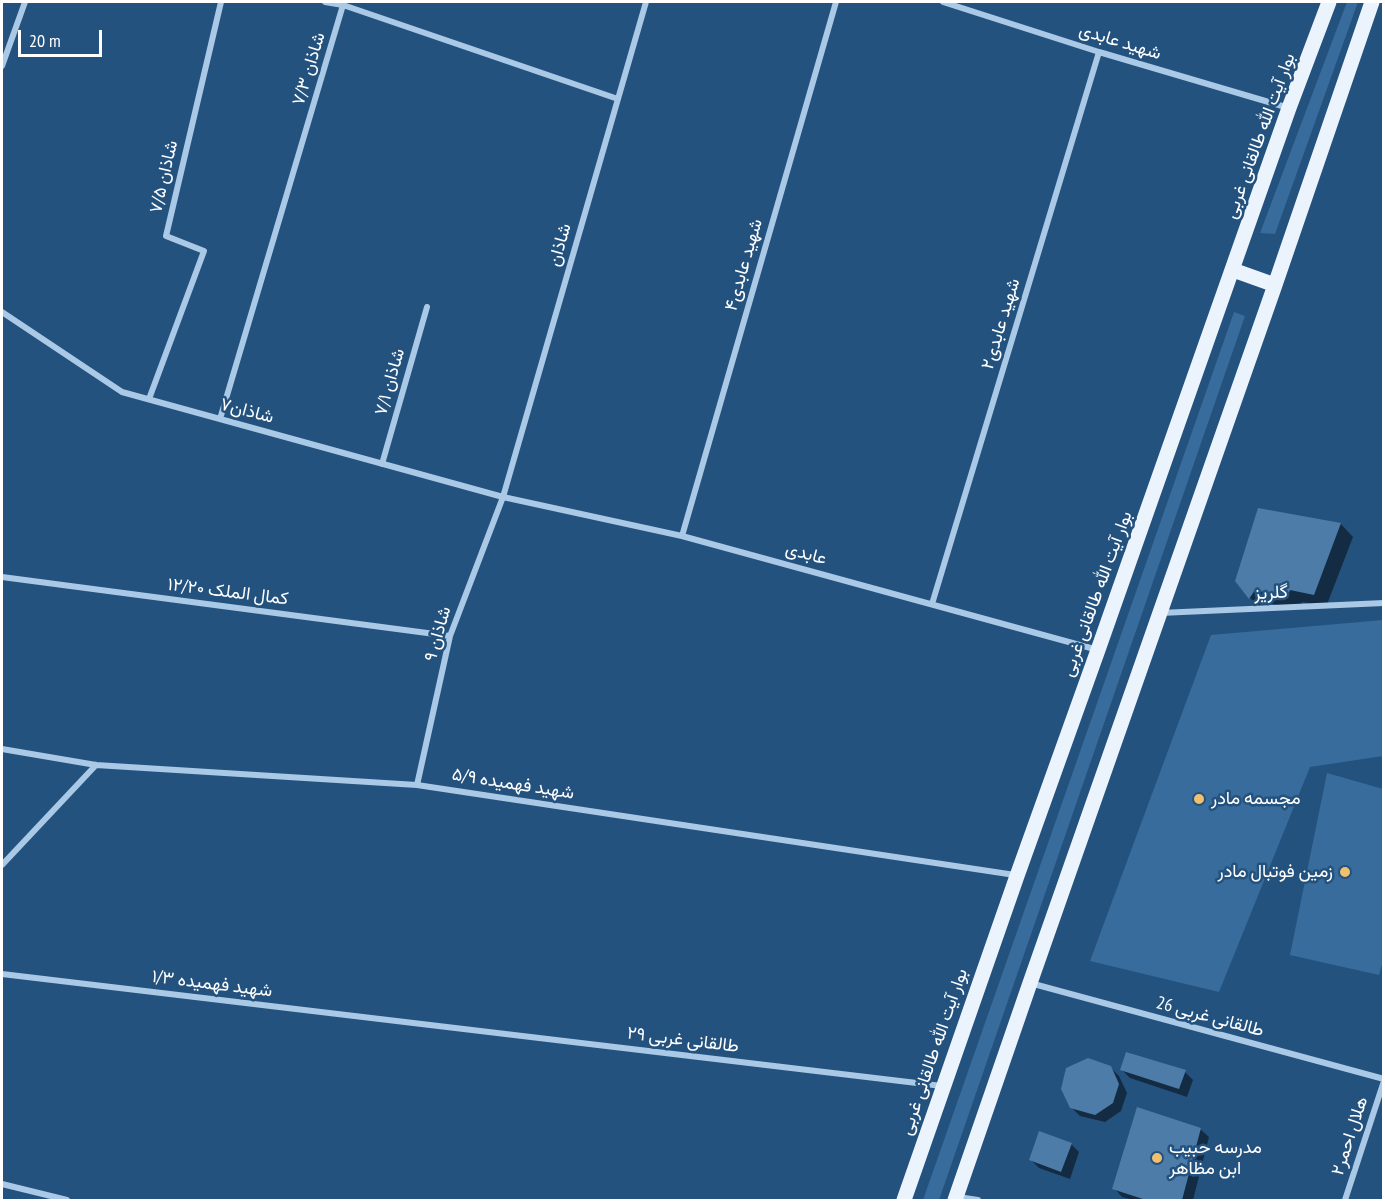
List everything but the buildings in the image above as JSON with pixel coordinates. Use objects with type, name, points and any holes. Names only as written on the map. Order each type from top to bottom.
[{"type":"main road","name":"بوار آیت الله طالقانی غربی","points":[[903,1200],[1289,108],[1329,2]]},
{"type":"main road","points":[[956,1198],[1372,2]]},
{"type":"main road","points":[[1233,270],[1275,285]]},
{"type":"street","points":[[2,66],[25,2]]},
{"type":"street","name":"شاذان ۷/۵","points":[[149,399],[204,251],[166,236],[221,2]]},
{"type":"street","points":[[326,2],[343,5],[618,99]]},
{"type":"street","name":"شاذان","points":[[503,497],[646,2]]},
{"type":"street","name":"شهید عابدی۴","points":[[682,536],[836,2]]},
{"type":"street","name":"شهید عابدی","points":[[943,2],[1099,52],[1289,108]]},
{"type":"street","name":"شاذان ۷/۳","points":[[220,419],[343,5]]},
{"type":"street","name":"شهید عابدی۲","points":[[932,604],[1099,52]]},
{"type":"street","name":"شاذان ۷/۱","points":[[382,464],[427,307]]},
{"type":"street","name":"شاذان۷","points":[[2,312],[122,392],[503,497]]},
{"type":"street","name":"عابدی","points":[[503,497],[682,536],[1098,650]]},
{"type":"street","name":"شاذان ۹","points":[[417,785],[450,636],[503,497]]},
{"type":"street","name":"کمال الملک ۱۲/۲۰","points":[[2,577],[450,636]]},
{"type":"street","name":"گلریز","points":[[1160,613],[1383,603]]},
{"type":"street","name":"شهید فهمیده ۵/۹","points":[[2,749],[96,765],[417,785],[1017,876]]},
{"type":"street","points":[[2,866],[96,765]]},
{"type":"street","name":"شهید فهمیده ۱/۳","points":[[2,974],[419,1024]]},
{"type":"street","name":"طالقانی غربی 26","points":[[1030,983],[1383,1080]]},
{"type":"street","name":"طالقانی غربی ۲۹","points":[[419,1024],[943,1086]]},
{"type":"street","name":"هلال احمر۲","points":[[1345,1200],[1383,1080]]},
{"type":"street","points":[[2,1184],[66,1200]]},
{"type":"street","points":[[956,1198],[978,1200]]},
{"type":"shaded area","points":[[1347,2],[1358,2],[1275,234],[1260,233]]},
{"type":"shaded area","points":[[1234,312],[1245,316],[939,1200],[923,1200]]},
{"type":"shaded area","points":[[1383,620],[1383,756],[1310,767],[1219,992],[1090,961],[1211,635]]},
{"type":"shaded area","name":"زمین فوتبال مادر","points":[[1327,773],[1383,789],[1384,957],[1379,975],[1290,955]]},
{"type":"place","name":"مجسمه مادر","points":[[1199,799]]},
{"type":"place","name":"زمین فوتبال مادر","points":[[1345,872]]},
{"type":"place","name":"مدرسه حبیب ابن مظاهر","points":[[1157,1158]]}]
